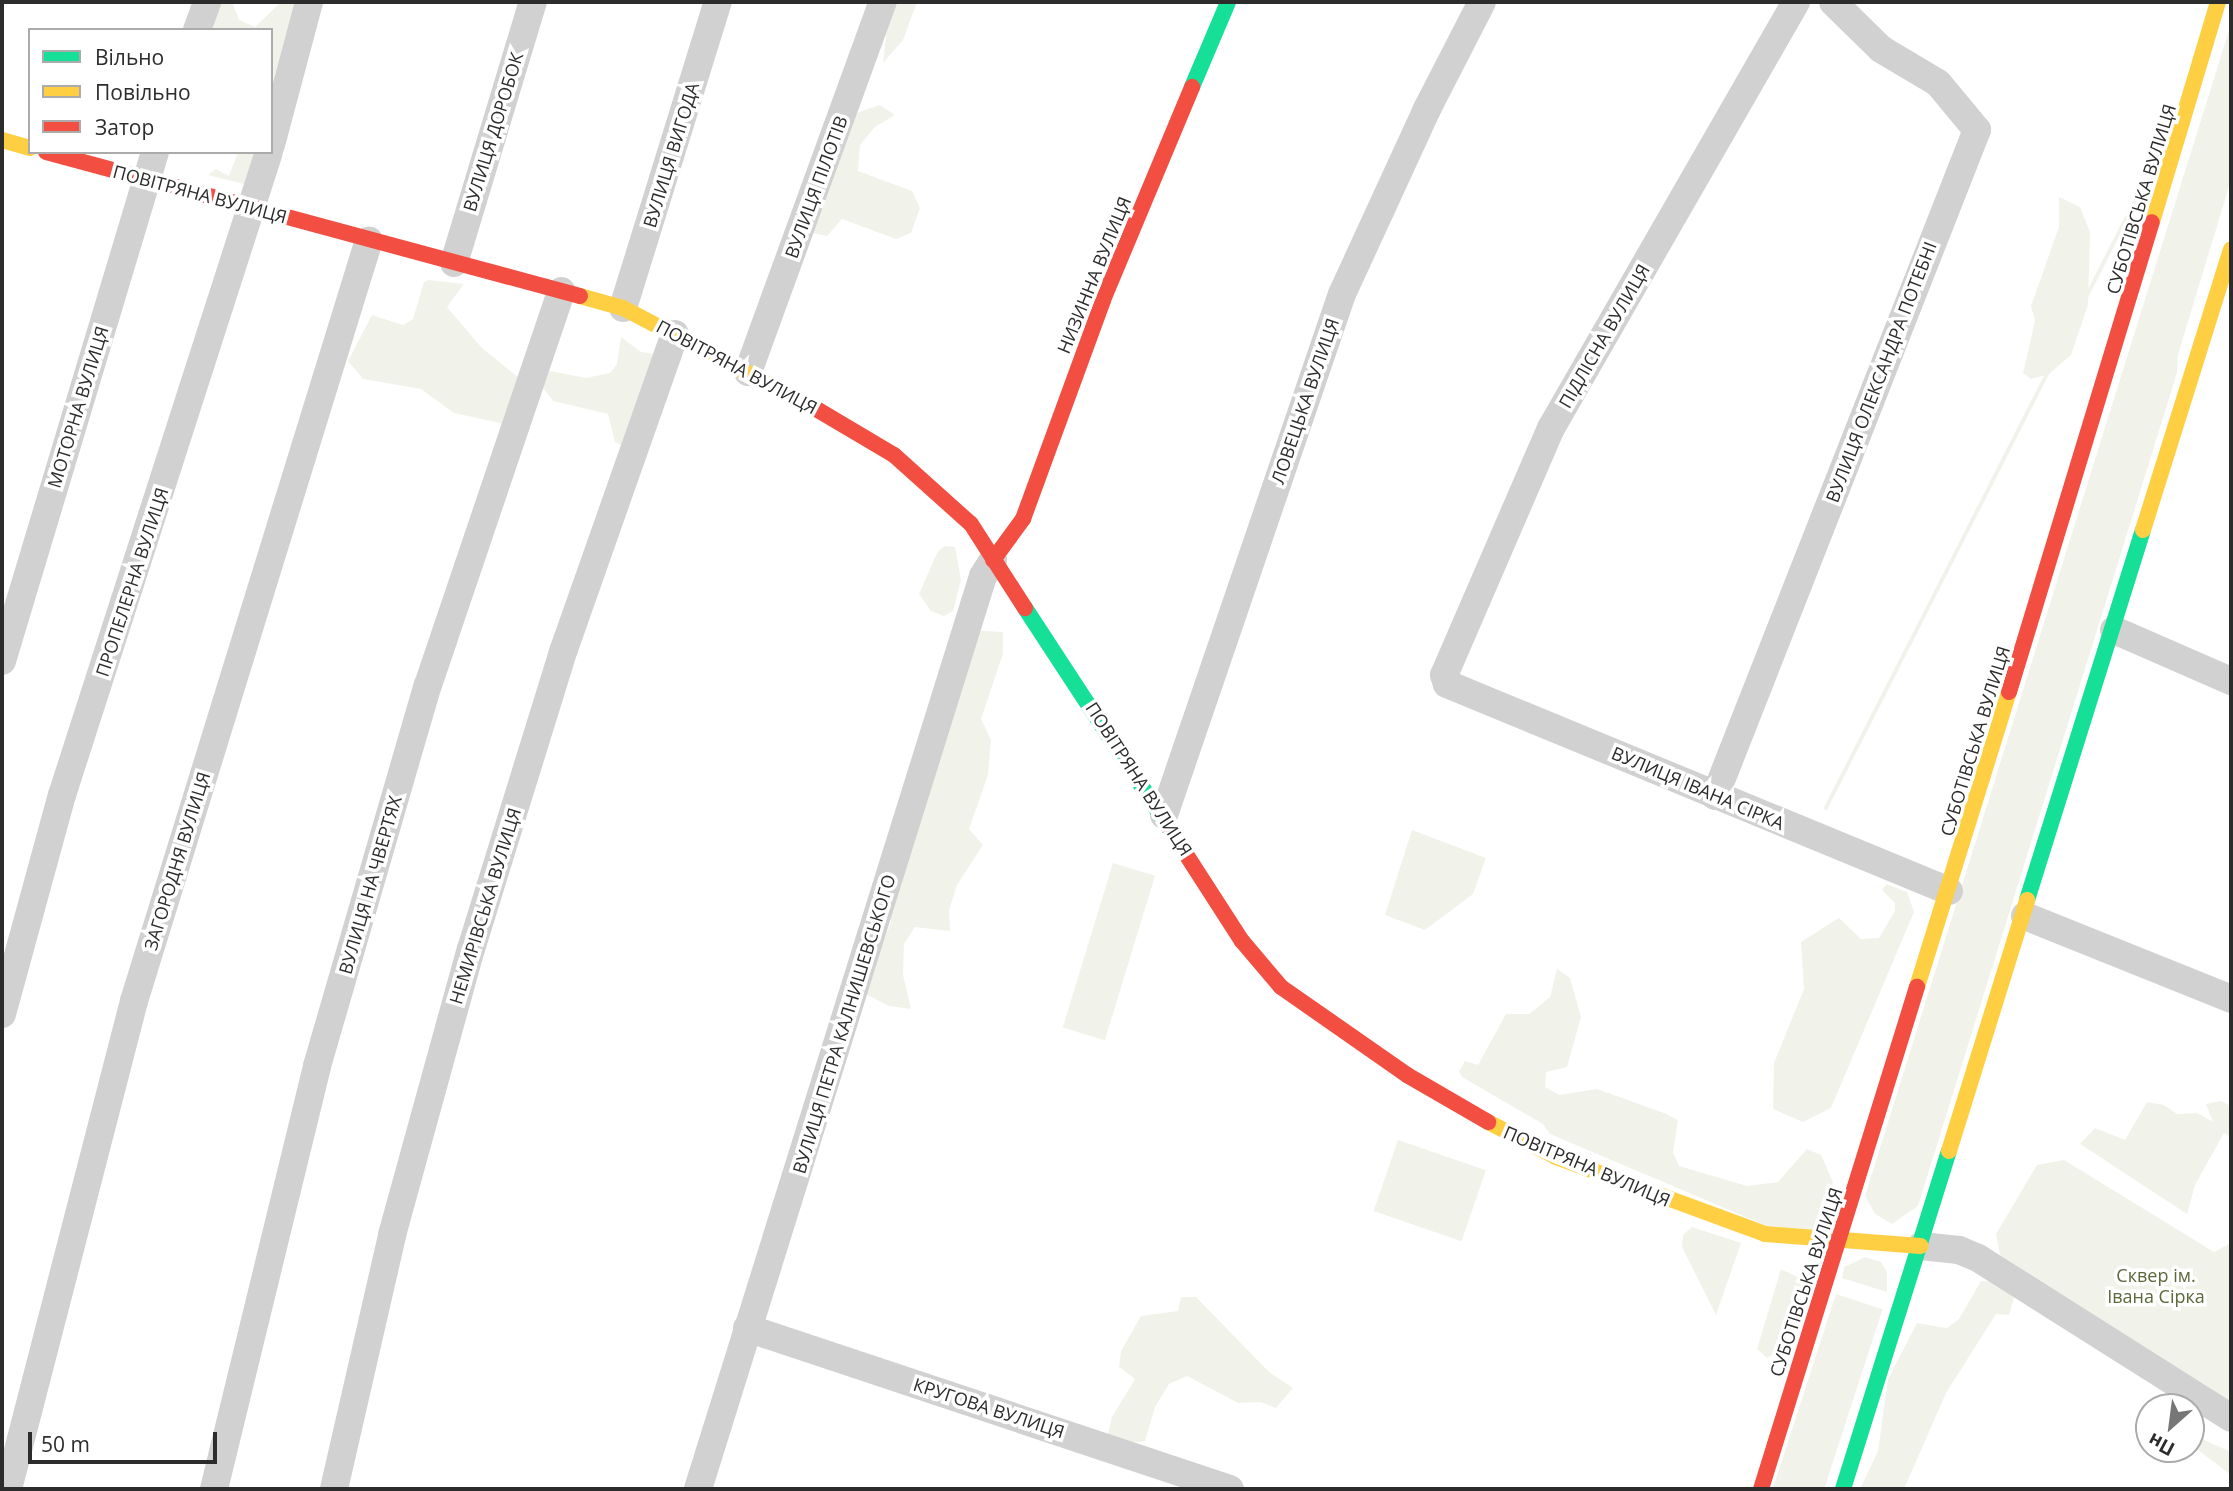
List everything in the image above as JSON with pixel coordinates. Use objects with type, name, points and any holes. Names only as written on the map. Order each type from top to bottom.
[{"type":"street","points":[[198,28],[207,2]]},
{"type":"street","points":[[273,137],[309,2]]},
{"type":"street","name":"ВУЛИЦЯ ДОРОБОК","points":[[454,263],[533,2]]},
{"type":"street","name":"ВУЛИЦЯ ВИГОДА","points":[[623,308],[718,2]]},
{"type":"street","name":"ВУЛИЦЯ ПІЛОТІВ","points":[[748,372],[883,2]]},
{"type":"street","name":"НИЗИННА ВУЛИЦЯ","points":[[993,560],[1023,519],[1102,300],[1228,2]]},
{"type":"street","name":"ЛОВЕЦЬКА ВУЛИЦЯ","points":[[1164,815],[1342,294],[1427,109],[1482,2]]},
{"type":"street","name":"ПІДЛІСНА ВУЛИЦЯ","points":[[1447,684],[1444,676],[1551,428],[1796,2]]},
{"type":"street","name":"ВУЛИЦЯ ОЛЕКСАНДРА ПОТЕБНІ","points":[[1715,796],[1976,130],[1938,83],[1881,49],[1833,2]]},
{"type":"street","name":"СУБОТІВСЬКА ВУЛИЦЯ","points":[[1761,1489],[2184,128],[2218,2]]},
{"type":"street","points":[[2,140],[28,147]]},
{"type":"street","name":"ПОВІТРЯНА ВУЛИЦЯ","points":[[53,154],[623,308],[748,372],[894,455],[971,524],[1263,969],[1281,987],[1407,1075],[1521,1142],[1644,1192],[1765,1234],[1959,1250],[1978,1258],[2231,1418]]},
{"type":"street","name":"МОТОРНА ВУЛИЦЯ","points":[[2,661],[154,154]]},
{"type":"street","name":"ПРОПЕЛЕРНА ВУЛИЦЯ","points":[[2,1014],[62,795],[255,208],[268,154]]},
{"type":"street","name":"ЗАГОРОДНЯ ВУЛИЦЯ","points":[[8,1489],[134,1001],[369,240]]},
{"type":"street","points":[[1843,1489],[1922,1246],[2229,264]]},
{"type":"street","name":"ВУЛИЦЯ НА ЧВЕРТЯХ","points":[[214,1489],[317,1066],[420,711],[561,292]]},
{"type":"street","name":"НЕМИРІВСЬКА ВУЛИЦЯ","points":[[334,1489],[392,1235],[471,949],[564,649],[675,334]]},
{"type":"street","name":"ВУЛИЦЯ ПЕТРА КАЛНИШЕВСЬКОГО","points":[[698,1489],[983,576],[993,560]]},
{"type":"street","points":[[2114,630],[2231,681]]},
{"type":"street","name":"ВУЛИЦЯ ІВАНА СІРКА","points":[[1447,684],[1949,891]]},
{"type":"street","points":[[2025,916],[2231,999]]},
{"type":"street","name":"КРУГОВА ВУЛИЦЯ","points":[[747,1328],[1230,1489]]},
{"type":"green space","points":[[208,2],[232,2],[239,20],[255,27],[281,2],[301,2],[273,85],[273,28],[200,28]]},
{"type":"green space","points":[[890,2],[917,2],[903,40],[883,63]]},
{"type":"green space","points":[[2231,24],[2231,180],[2178,355],[2177,373],[1918,1206],[1892,1224],[1875,1214],[1865,1196]]},
{"type":"green space","points":[[880,105],[895,115],[875,127],[860,145],[858,171],[912,191],[920,208],[911,233],[896,239],[842,219],[827,236],[812,233],[845,129],[859,112]]},
{"type":"green space","points":[[237,154],[256,154],[244,184],[208,175],[216,169],[229,176]]},
{"type":"green space","points":[[2142,183],[2146,185],[1827,810],[1823,808]]},
{"type":"green space","points":[[2059,197],[2080,207],[2090,232],[2088,305],[2071,355],[2049,374],[2031,379],[2023,373],[2035,321],[2031,306],[2059,227]]},
{"type":"green space","points":[[429,280],[464,284],[447,307],[482,348],[519,378],[509,425],[454,413],[421,389],[363,379],[348,361],[372,315],[403,325],[413,319],[424,282]]},
{"type":"green space","points":[[621,337],[641,352],[663,355],[630,450],[615,442],[608,414],[553,401],[540,384],[550,371],[586,378],[610,373],[617,364]]},
{"type":"green space","points":[[945,546],[955,547],[961,580],[953,611],[944,616],[931,611],[919,594],[938,551]]},
{"type":"green space","points":[[968,630],[1003,632],[1003,654],[981,719],[991,740],[988,775],[969,829],[983,845],[957,885],[949,910],[950,931],[915,927],[904,944],[903,975],[911,1009],[889,1006],[862,992],[891,923],[889,883]]},
{"type":"green space","points":[[1412,830],[1486,858],[1473,894],[1425,930],[1385,915]]},
{"type":"green space","points":[[1113,863],[1155,876],[1105,1040],[1063,1027]]},
{"type":"green space","points":[[1886,884],[1907,892],[1914,912],[1831,1108],[1803,1122],[1773,1109],[1774,1063],[1804,989],[1801,942],[1839,918],[1861,939],[1879,938],[1895,911],[1895,903],[1882,890]]},
{"type":"green space","points":[[1557,969],[1570,978],[1581,1017],[1567,1067],[1546,1072],[1545,1087],[1559,1095],[1597,1089],[1664,1113],[1678,1120],[1673,1152],[1679,1166],[1747,1186],[1778,1182],[1807,1149],[1821,1155],[1833,1182],[1817,1234],[1805,1242],[1550,1134],[1543,1124],[1462,1077],[1459,1071],[1465,1061],[1478,1065],[1506,1014],[1529,1014],[1550,997]]},
{"type":"green space","points":[[2221,1101],[2231,1106],[2231,1137],[2224,1133],[2195,1185],[2187,1214],[2080,1144],[2095,1128],[2125,1140],[2147,1102],[2164,1105],[2177,1114],[2197,1113],[2213,1122],[2206,1104]]},
{"type":"green space","points":[[1398,1140],[1486,1170],[1462,1241],[1374,1211]]},
{"type":"green space","name":"Сквер ім. Івана Сірка","points":[[2064,1160],[2214,1252],[2231,1243],[2231,1405],[2001,1260],[1996,1234],[2037,1165]]},
{"type":"green space","points":[[1692,1227],[1741,1243],[1716,1315],[1682,1247],[1683,1235]]},
{"type":"green space","points":[[1865,1257],[1881,1262],[1887,1272],[1887,1292],[1842,1278],[1844,1267]]},
{"type":"green space","points":[[1781,1269],[1804,1280],[1780,1350],[1767,1358],[1757,1349]]},
{"type":"green space","points":[[1981,1281],[1996,1282],[2014,1298],[2009,1315],[1996,1314],[1946,1393],[1904,1489],[1860,1489],[1878,1451],[1888,1379],[1917,1323],[1947,1328],[1959,1319]]},
{"type":"green space","points":[[1836,1294],[1883,1309],[1824,1489],[1773,1489]]},
{"type":"green space","points":[[1181,1297],[1196,1297],[1269,1372],[1293,1388],[1276,1408],[1260,1402],[1238,1403],[1187,1376],[1169,1384],[1155,1407],[1145,1441],[1128,1443],[1108,1434],[1112,1417],[1135,1379],[1119,1367],[1121,1351],[1141,1316],[1178,1311]]},
{"type":"green space","points":[[2205,1440],[2231,1452],[2231,1475],[2205,1455]]},
{"type":"traffic: fast","points":[[1192,87],[1228,2]]},
{"type":"traffic: fast","points":[[2027,900],[2143,530]]},
{"type":"traffic: fast","points":[[1025,608],[1171,831]]},
{"type":"traffic: fast","points":[[1843,1489],[1949,1151]]},
{"type":"traffic: slow","points":[[2152,222],[2218,2]]},
{"type":"traffic: slow","points":[[2,140],[28,147]]},
{"type":"traffic: slow","points":[[2143,530],[2231,249]]},
{"type":"traffic: slow","points":[[580,296],[623,308],[818,410]]},
{"type":"traffic: slow","points":[[1917,987],[2009,692]]},
{"type":"traffic: slow","points":[[1949,1151],[2027,900]]},
{"type":"traffic: slow","points":[[1488,1122],[1556,1157],[1765,1234],[1921,1246]]},
{"type":"traffic: jam","points":[[993,560],[1023,519],[1103,300],[1192,87]]},
{"type":"traffic: jam","points":[[53,154],[580,296]]},
{"type":"traffic: jam","points":[[2009,692],[2152,222]]},
{"type":"traffic: jam","points":[[818,410],[894,455],[971,524],[1025,608]]},
{"type":"traffic: jam","points":[[1171,831],[1242,941],[1281,987],[1407,1075],[1488,1122]]},
{"type":"traffic: jam","points":[[1761,1489],[1917,987]]}]
